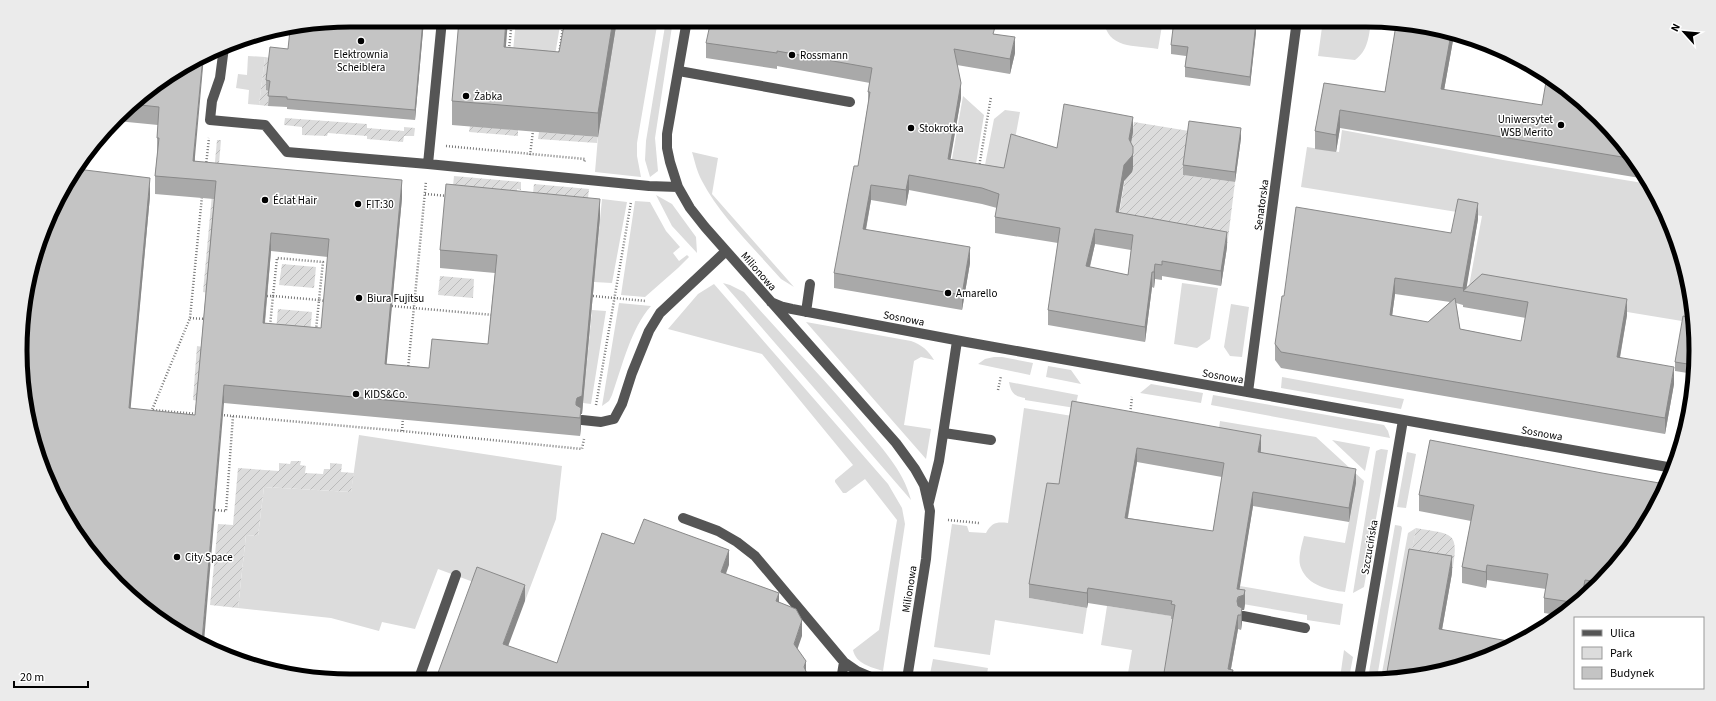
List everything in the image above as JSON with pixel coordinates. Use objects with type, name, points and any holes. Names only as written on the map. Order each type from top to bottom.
[{"type":"street","points":[[428,164],[441,27]]},
{"type":"street","name":"Milionowa","points":[[686,27],[667,134],[670,162],[678,186],[690,208],[726,251],[896,443],[924,485],[930,511],[928,542],[908,674]]},
{"type":"street","name":"Senatorska","points":[[1248,392],[1296,27]]},
{"type":"street","points":[[223,54],[220,78],[212,100],[210,120],[265,125],[287,152],[663,187],[678,186]]},
{"type":"street","points":[[679,71],[850,102]]},
{"type":"street","points":[[582,420],[608,421],[614,419],[617,415],[641,349],[657,317],[680,293],[726,251]]},
{"type":"street","points":[[806,312],[810,284]]},
{"type":"street","name":"Sosnowa","points":[[771,302],[783,307],[806,312],[957,341],[1667,467]]},
{"type":"street","name":"Milionowa","points":[[929,502],[934,488],[944,433],[957,341]]},
{"type":"street","name":"Szczucińska","points":[[1360,674],[1403,420]]},
{"type":"street","points":[[944,433],[991,440]]},
{"type":"street","points":[[683,518],[718,531],[737,542],[756,556],[844,662],[857,672],[862,674]]},
{"type":"street","points":[[421,674],[456,575]]},
{"type":"street","points":[[1243,616],[1305,628]]},
{"type":"street","points":[[842,674],[844,662]]},
{"type":"path","points":[[509,56],[511,27]]},
{"type":"path","points":[[558,60],[563,27]]},
{"type":"path","points":[[979,172],[991,97]]},
{"type":"path","points":[[205,173],[210,120]]},
{"type":"path","points":[[528,174],[533,131]]},
{"type":"path","points":[[408,376],[428,164]]},
{"type":"path","points":[[219,415],[582,449],[584,437],[594,421],[634,184]]},
{"type":"path","points":[[425,194],[456,197]]},
{"type":"path","points":[[150,417],[190,318],[202,196]]},
{"type":"path","points":[[276,258],[323,262],[319,300],[315,340],[269,336],[276,258]]},
{"type":"path","points":[[267,296],[325,301]]},
{"type":"path","points":[[593,296],[642,301],[650,298]]},
{"type":"path","points":[[392,306],[493,315]]},
{"type":"path","points":[[190,318],[205,319]]},
{"type":"path","points":[[998,390],[1001,376]]},
{"type":"path","points":[[1129,421],[1132,397]]},
{"type":"path","points":[[152,410],[204,414]]},
{"type":"path","points":[[402,431],[404,414]]},
{"type":"path","points":[[215,510],[226,510],[233,416]]},
{"type":"path","points":[[948,520],[979,523]]},
{"type":"green space","points":[[515,27],[560,27],[555,55],[513,51]]},
{"type":"green space","points":[[615,27],[657,27],[637,143],[637,156],[641,177],[595,172],[598,137]]},
{"type":"green space","points":[[665,27],[672,27],[655,138],[658,171],[650,177],[645,160],[646,141]]},
{"type":"green space","points":[[1106,27],[1162,27],[1158,49],[1123,44],[1110,36]]},
{"type":"green space","points":[[1322,27],[1370,27],[1365,48],[1355,60],[1318,56]]},
{"type":"green space","points":[[248,56],[265,57],[259,105],[248,104],[249,90],[236,88],[238,74],[247,75]]},
{"type":"green space","points":[[265,57],[270,58],[268,106],[259,105]]},
{"type":"green space","points":[[963,96],[984,115],[976,164],[952,159]]},
{"type":"green space","points":[[1005,110],[1020,112],[1013,150],[1006,171],[987,167],[985,165],[994,119]]},
{"type":"green space","points":[[285,118],[367,124],[367,128],[404,131],[404,127],[415,128],[414,136],[404,136],[403,142],[367,139],[367,136],[328,133],[327,136],[302,135],[302,127],[284,125]]},
{"type":"green space","points":[[1134,122],[1189,131],[1183,175],[1235,182],[1227,247],[1117,227],[1125,178],[1132,172],[1129,156]]},
{"type":"green space","points":[[470,126],[518,130],[518,136],[469,132]]},
{"type":"green space","points":[[1342,130],[1503,160],[1642,183],[1656,207],[1672,247],[1683,287],[1687,322],[1469,286],[1482,216],[1301,187],[1307,147],[1339,152]]},
{"type":"green space","points":[[539,132],[598,137],[597,143],[538,139]]},
{"type":"green space","points":[[217,140],[221,140],[208,293],[203,292]]},
{"type":"green space","points":[[692,152],[718,158],[712,194],[794,287],[781,279],[738,232],[718,207],[700,178]]},
{"type":"green space","points":[[454,176],[521,182],[521,190],[517,189],[517,191],[453,186]]},
{"type":"green space","points":[[534,184],[589,189],[588,198],[533,193]]},
{"type":"green space","points":[[656,195],[672,204],[696,237],[697,253],[672,226]]},
{"type":"green space","points":[[602,199],[627,202],[612,283],[594,282]]},
{"type":"green space","points":[[635,201],[650,202],[666,231],[680,247],[673,253],[679,261],[687,255],[689,257],[645,297],[621,295]]},
{"type":"green space","points":[[282,264],[316,267],[314,288],[279,285]]},
{"type":"green space","points":[[440,276],[474,279],[473,298],[438,295]]},
{"type":"green space","points":[[723,283],[744,292],[846,405],[897,468],[911,500]]},
{"type":"green space","points":[[1182,283],[1218,288],[1210,339],[1197,348],[1174,344]]},
{"type":"green space","points":[[714,284],[888,484],[902,508],[905,524],[883,671],[861,662],[857,659],[853,650],[879,630],[897,520],[865,479],[846,493],[843,493],[835,480],[853,465],[762,354],[668,329],[698,294]]},
{"type":"green space","points":[[619,303],[651,306],[638,325],[633,336],[623,360],[612,395],[609,401],[602,406]]},
{"type":"green space","points":[[1231,304],[1249,307],[1242,357],[1230,356],[1224,347]]},
{"type":"green space","points":[[278,309],[312,312],[310,333],[276,330]]},
{"type":"green space","points":[[592,310],[606,311],[591,404],[583,403]]},
{"type":"green space","points":[[806,322],[911,341],[922,346],[929,353],[934,360],[921,357],[914,361],[904,425],[931,429],[926,459]]},
{"type":"green space","points":[[197,346],[203,347],[198,401],[193,400]]},
{"type":"green space","points":[[1002,357],[1033,363],[1030,375],[978,364],[985,359]]},
{"type":"green space","points":[[1048,366],[1071,370],[1081,384],[1046,377]]},
{"type":"green space","points":[[1282,377],[1404,399],[1401,409],[1281,388]]},
{"type":"green space","points":[[1009,382],[1078,395],[1075,408],[1025,400],[1025,398],[1014,393]]},
{"type":"green space","points":[[1151,384],[1203,393],[1201,403],[1140,393]]},
{"type":"green space","points":[[1213,395],[1384,425],[1390,438],[1211,405]]},
{"type":"green space","points":[[1024,408],[1072,416],[1059,499],[1029,598],[1087,608],[1083,634],[995,620],[990,655],[934,647],[952,524],[967,526],[969,532],[986,533],[990,527],[995,524],[1008,523]]},
{"type":"green space","points":[[1220,421],[1316,437],[1364,481],[1345,592],[1320,586],[1309,579],[1301,568],[1300,556],[1304,536],[1345,543],[1356,484],[1217,442]]},
{"type":"green space","points":[[359,435],[562,466],[556,519],[525,601],[438,569],[415,629],[382,622],[379,631],[331,618],[238,608],[246,535],[258,536],[264,487],[351,492]]},
{"type":"green space","points":[[1332,440],[1370,447],[1365,471]]},
{"type":"green space","points":[[1381,449],[1388,450],[1364,587],[1353,593],[1376,451]]},
{"type":"green space","points":[[1407,452],[1416,454],[1406,508],[1397,507]]},
{"type":"green space","points":[[291,461],[301,461],[300,465],[306,466],[305,473],[323,474],[324,469],[330,469],[330,463],[342,464],[341,472],[354,473],[351,492],[264,487],[258,536],[246,535],[238,608],[210,605],[218,524],[233,525],[238,468],[279,471],[279,463],[290,464]]},
{"type":"green space","points":[[1395,525],[1401,526],[1402,528],[1378,673],[1369,674]]},
{"type":"green space","points":[[1416,528],[1390,673],[1382,673],[1408,533]]},
{"type":"green space","points":[[1416,528],[1439,532],[1451,537],[1454,542],[1455,549],[1452,573],[1409,565]]},
{"type":"green space","points":[[1240,586],[1343,604],[1340,625],[1307,620],[1307,615],[1237,603]]},
{"type":"green space","points":[[1107,606],[1172,616],[1178,620],[1166,674],[1128,674],[1132,650],[1101,645]]},
{"type":"green space","points":[[1344,650],[1353,657],[1350,674],[1341,674]]},
{"type":"green space","points":[[933,659],[988,668],[987,674],[930,674]]},
{"type":"building","points":[[350,27],[422,27],[415,110],[268,96],[270,81],[266,80],[270,47],[288,49],[290,33]]},
{"type":"building","points":[[458,27],[505,27],[504,47],[559,52],[564,27],[612,27],[598,113],[452,101]]},
{"type":"building","points":[[709,27],[995,27],[993,34],[1015,37],[1010,59],[954,49],[961,83],[948,159],[1004,168],[1011,134],[1057,148],[1064,104],[1133,117],[1129,139],[1133,147],[1133,153],[1124,165],[1116,212],[1227,232],[1221,271],[1162,261],[1162,265],[1155,264],[1154,272],[1152,272],[1145,327],[1048,310],[1060,228],[995,217],[999,194],[982,188],[909,175],[906,190],[871,185],[863,229],[970,247],[962,295],[834,273],[854,166],[858,166],[870,92],[868,92],[872,68],[777,51],[777,53],[706,43]],"holes":[[[1095,229],[1133,235],[1128,275],[1086,266]]]},
{"type":"building","points":[[1173,27],[1255,27],[1250,77],[1185,67],[1188,47],[1171,45]]},
{"type":"building","points":[[1395,29],[1429,33],[1449,38],[1450,38],[1441,89],[1542,105],[1546,83],[1579,107],[1609,137],[1624,157],[1340,110],[1336,135],[1315,131],[1324,83],[1385,92]]},
{"type":"building","points":[[202,63],[193,161],[402,180],[385,364],[429,368],[432,339],[488,344],[497,255],[440,250],[446,184],[600,199],[582,396],[577,398],[576,402],[576,405],[581,408],[580,418],[224,385],[202,638],[171,619],[137,594],[107,564],[70,512],[60,494],[44,454],[38,434],[33,414],[28,372],[28,329],[33,287],[44,247],[60,207],[70,189],[83,170],[150,178],[129,408],[195,415],[216,181],[155,176],[159,138],[157,138],[159,107],[140,105],[171,82]],"holes":[[[271,233],[329,239],[321,328],[263,323]]]},
{"type":"building","points":[[1189,121],[1241,128],[1235,172],[1183,165]]},
{"type":"building","points":[[1458,199],[1478,203],[1463,288],[1395,278],[1390,315],[1428,322],[1455,298],[1460,329],[1521,341],[1528,302],[1463,291],[1482,274],[1627,299],[1617,357],[1674,367],[1665,418],[1281,352],[1275,344],[1282,296],[1284,296],[1296,207],[1451,233]]},
{"type":"building","points":[[1683,316],[1687,317],[1688,364],[1675,362]]},
{"type":"building","points":[[1072,401],[1261,435],[1258,452],[1356,469],[1349,508],[1253,492],[1237,589],[1245,590],[1244,595],[1238,597],[1237,601],[1238,606],[1242,608],[1241,615],[1238,615],[1228,669],[1233,670],[1232,674],[1164,674],[1175,605],[1171,604],[1172,601],[1088,588],[1087,593],[1029,584],[1047,483],[1059,484]],"holes":[[[1137,448],[1224,463],[1213,531],[1125,518]]]},
{"type":"building","points":[[1430,440],[1660,483],[1646,512],[1609,564],[1592,581],[1585,580],[1583,590],[1569,602],[1544,598],[1548,574],[1487,565],[1486,572],[1462,567],[1474,505],[1419,495]]},
{"type":"building","points":[[644,519],[729,550],[721,572],[779,593],[776,601],[796,609],[802,620],[794,644],[806,661],[804,667],[807,674],[438,674],[477,567],[525,585],[503,644],[557,663],[602,533],[634,544]]},
{"type":"building","points":[[1409,549],[1452,556],[1439,629],[1509,641],[1469,657],[1449,663],[1429,668],[1387,672]]},
{"type":"place","name":"Elektrownia Scheiblera","points":[[361,41]]},
{"type":"place","name":"Rossmann","points":[[792,55]]},
{"type":"place","name":"Żabka","points":[[466,96]]},
{"type":"place","name":"Uniwersytet WSB Merito","points":[[1561,125]]},
{"type":"place","name":"Stokrotka","points":[[911,128]]},
{"type":"place","name":"Éclat Hair","points":[[265,200]]},
{"type":"place","name":"FIT:30","points":[[358,204]]},
{"type":"place","name":"Amarello","points":[[948,293]]},
{"type":"place","name":"Biura Fujitsu","points":[[359,298]]},
{"type":"place","name":"KIDS&Co.","points":[[356,394]]},
{"type":"place","name":"City Space","points":[[177,557]]}]
